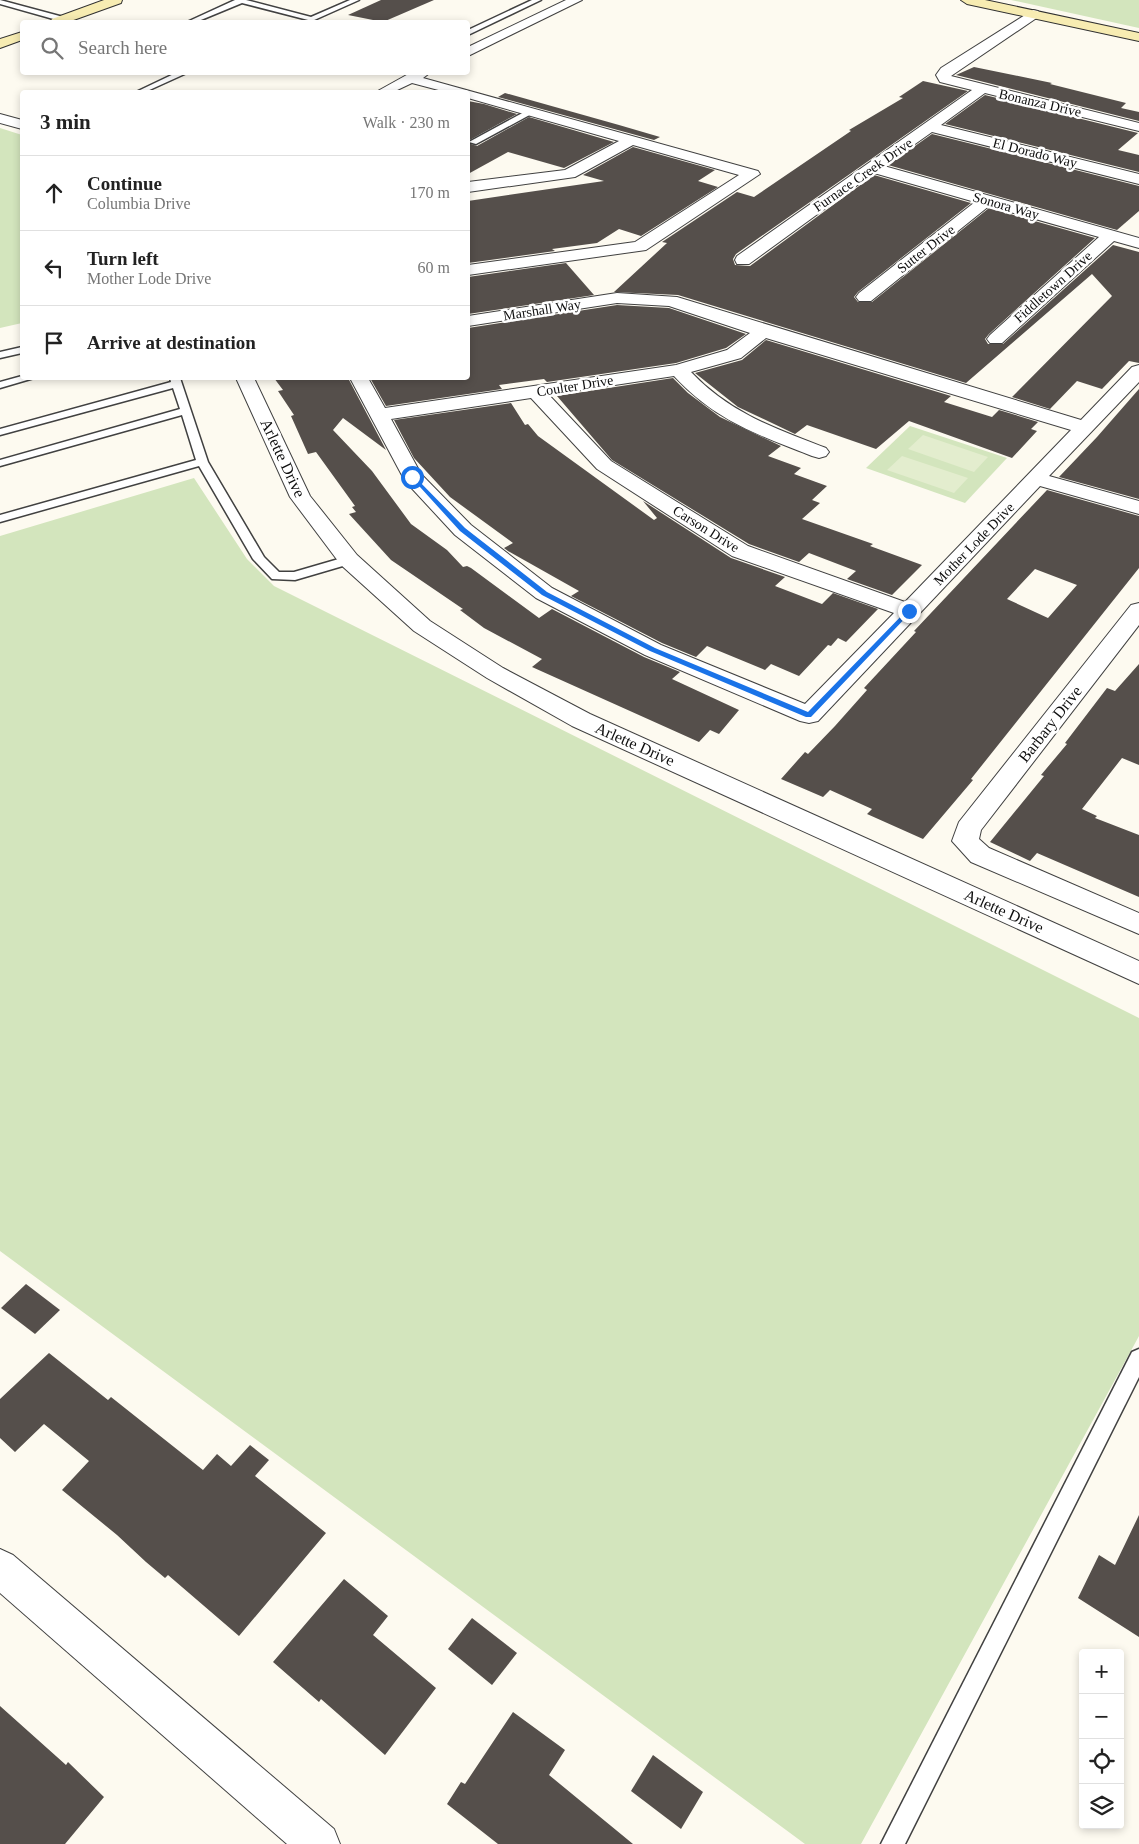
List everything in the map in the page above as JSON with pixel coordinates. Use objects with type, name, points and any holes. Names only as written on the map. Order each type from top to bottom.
[{"type":"main road","points":[[63,20],[116,0]]},
{"type":"main road","points":[[967,0],[1139,37]]},
{"type":"main road","points":[[0,44],[20,37]]},
{"type":"street","points":[[470,51],[576,0]]},
{"type":"street","name":"Bonanza Drive","points":[[1033,14],[943,76],[952,82],[1139,127]]},
{"type":"street","points":[[387,90],[417,76],[456,90]]},
{"type":"street","name":"Furnace Creek Drive","points":[[743,260],[982,89]]},
{"type":"street","points":[[470,95],[752,174],[640,246],[470,270]]},
{"type":"street","points":[[0,118],[20,124]]},
{"type":"street","name":"El Dorado Way","points":[[931,127],[1139,179]]},
{"type":"street","points":[[470,187],[569,174],[632,140]]},
{"type":"street","name":"Sonora Way","points":[[872,168],[1139,243]]},
{"type":"street","name":"Sutter Drive","points":[[865,298],[987,200]]},
{"type":"street","name":"Fiddletown Drive","points":[[996,339],[1110,235]]},
{"type":"street","name":"Marshall Way","points":[[470,321],[617,298],[671,301],[763,331],[1085,428]]},
{"type":"street","name":"Coulter Drive","points":[[378,415],[678,370],[734,354],[763,331]]},
{"type":"street","points":[[678,370],[700,393],[745,423],[819,452]]},
{"type":"street","name":"Mother Lode Drive","points":[[378,415],[412,477],[463,530],[544,593],[653,650],[809,715],[1139,372]]},
{"type":"street","name":"Arlette Drive","points":[[246,380],[300,497],[349,560],[422,626],[495,673],[581,720],[1139,973]]},
{"type":"street","points":[[360,380],[378,415]]},
{"type":"street","name":"Carson Drive","points":[[536,392],[604,465],[740,551],[909,611]]},
{"type":"street","points":[[1036,479],[1139,508]]},
{"type":"street","name":"Barbary Drive","points":[[1139,610],[968,828],[965,841],[980,856],[1139,924]]},
{"type":"street","points":[[0,1568],[319,1844]]},
{"type":"lane","points":[[195,20],[240,0],[312,19],[356,0]]},
{"type":"lane","points":[[470,33],[538,0]]},
{"type":"lane","points":[[0,2],[57,20]]},
{"type":"lane","points":[[470,35],[490,41]]},
{"type":"lane","points":[[145,90],[179,75]]},
{"type":"lane","points":[[473,142],[531,112]]},
{"type":"lane","points":[[0,355],[20,350]]},
{"type":"lane","points":[[0,385],[21,380]]},
{"type":"lane","points":[[0,432],[176,381],[202,462],[259,559],[276,576],[295,576],[349,560]]},
{"type":"lane","points":[[0,463],[186,411]]},
{"type":"lane","points":[[0,519],[202,462]]},
{"type":"lane","points":[[893,1844],[1139,1358]]},
{"type":"green space","points":[[1011,0],[1139,0],[1139,28]]},
{"type":"green space","points":[[0,128],[20,134],[20,323],[0,328]]},
{"type":"green space","points":[[910,426],[1007,458],[965,503],[866,468]]},
{"type":"green space","points":[[923,435],[988,457],[974,472],[908,449]]},
{"type":"green space","points":[[902,456],[968,478],[954,493],[887,470]]},
{"type":"green space","points":[[194,478],[247,559],[274,586],[1139,1018],[1139,1336],[861,1844],[805,1844],[0,1251],[0,536]]},
{"type":"building","points":[[381,0],[434,0],[388,20],[373,20],[348,15]]},
{"type":"building","points":[[974,67],[1052,83],[1050,84],[1126,103],[1121,108],[1139,112],[1139,121],[956,75]]},
{"type":"building","points":[[923,81],[968,91],[736,254],[733,259],[735,265],[750,266],[874,175],[971,203],[858,292],[854,297],[858,302],[872,302],[989,208],[1095,238],[985,339],[988,344],[1003,344],[1113,245],[1139,252],[1139,363],[1129,361],[1102,389],[1077,381],[1050,409],[1012,397],[1112,296],[1092,274],[966,383],[678,295],[614,292],[667,243],[662,242],[737,192],[754,197],[851,131],[849,130],[903,98],[899,97]]},
{"type":"building","points":[[505,93],[660,137],[654,140],[498,97]]},
{"type":"building","points":[[985,95],[1138,133],[1118,150],[1139,155],[1139,172],[945,124]]},
{"type":"building","points":[[470,101],[517,114],[470,140]]},
{"type":"building","points":[[529,117],[614,142],[564,168],[508,152],[470,173],[470,144],[477,146]]},
{"type":"building","points":[[932,134],[1139,186],[1139,211],[1117,230],[888,165]]},
{"type":"building","points":[[633,147],[715,170],[698,181],[718,187],[641,236],[619,229],[597,243],[470,263],[470,201],[604,181],[583,175]]},
{"type":"building","points":[[566,263],[594,295],[470,314],[470,277]]},
{"type":"building","points":[[617,305],[669,308],[746,334],[726,348],[676,363],[547,382],[544,379],[499,385],[502,389],[386,406],[371,380],[470,380],[470,328]]},
{"type":"building","points":[[766,340],[951,396],[944,402],[992,417],[999,410],[1038,422],[1031,429],[1037,431],[1012,458],[909,421],[876,449],[807,425],[795,434],[738,407],[695,373],[742,360]]},
{"type":"building","points":[[673,378],[688,393],[720,417],[781,446],[768,456],[801,468],[794,474],[827,486],[812,500],[820,503],[802,519],[873,544],[870,546],[922,565],[892,595],[847,579],[856,571],[809,553],[799,562],[749,544],[612,460],[557,396]]},
{"type":"building","points":[[276,380],[349,380],[386,450],[343,418],[333,430],[372,471],[411,524],[447,550],[463,567],[471,568],[539,618],[552,609],[644,657],[680,672],[672,679],[739,710],[719,734],[710,730],[699,742],[532,667],[542,659],[484,628],[460,610],[463,609],[391,560],[349,514],[356,512],[352,507],[355,506],[316,452],[308,454],[291,416],[294,415],[278,391],[283,390]]},
{"type":"building","points":[[1139,389],[1139,499],[1059,477],[1097,437]]},
{"type":"building","points":[[511,403],[525,425],[528,424],[538,436],[654,520],[657,518],[643,501],[731,558],[785,577],[775,586],[822,604],[833,593],[878,609],[846,642],[838,638],[831,646],[828,645],[799,676],[771,664],[765,670],[707,646],[696,657],[662,643],[571,596],[579,591],[508,551],[504,548],[513,543],[450,497],[414,458],[394,420]]},
{"type":"building","points":[[1047,490],[1139,516],[1139,568],[971,779],[973,780],[923,839],[867,814],[872,809],[830,790],[823,797],[781,779],[805,752],[808,754],[835,726],[867,690],[864,688],[916,632],[914,631]],"holes":[[[1035,569],[1077,585],[1048,618],[1007,599]]]},
{"type":"building","points":[[1139,664],[1139,765],[1122,758],[1082,809],[1097,816],[1095,818],[1139,835],[1139,897],[1037,853],[1030,861],[990,842],[1044,776],[1041,775],[1067,744],[1065,743],[1107,688],[1115,691]]},
{"type":"building","points":[[26,1284],[60,1310],[35,1334],[1,1308]]},
{"type":"building","points":[[49,1353],[108,1400],[111,1397],[203,1470],[217,1454],[231,1466],[250,1445],[269,1460],[255,1476],[326,1533],[239,1636],[168,1575],[165,1578],[117,1535],[62,1490],[89,1461],[44,1424],[15,1452],[0,1438],[0,1399]]},
{"type":"building","points":[[1139,1515],[1139,1637],[1078,1598],[1099,1555],[1115,1565]]},
{"type":"building","points":[[344,1579],[388,1616],[373,1635],[436,1688],[385,1755],[321,1699],[319,1702],[273,1662]]},
{"type":"building","points":[[472,1618],[517,1653],[492,1685],[448,1649]]},
{"type":"building","points":[[0,1706],[66,1765],[68,1762],[104,1797],[65,1844],[0,1844]]},
{"type":"building","points":[[513,1712],[565,1750],[549,1775],[633,1844],[498,1844],[447,1804],[461,1782],[465,1784]]},
{"type":"building","points":[[653,1755],[703,1792],[681,1829],[631,1791]]},
{"type":"route","points":[[412,477],[463,530],[544,593],[653,650],[809,715],[909,611]]}]
